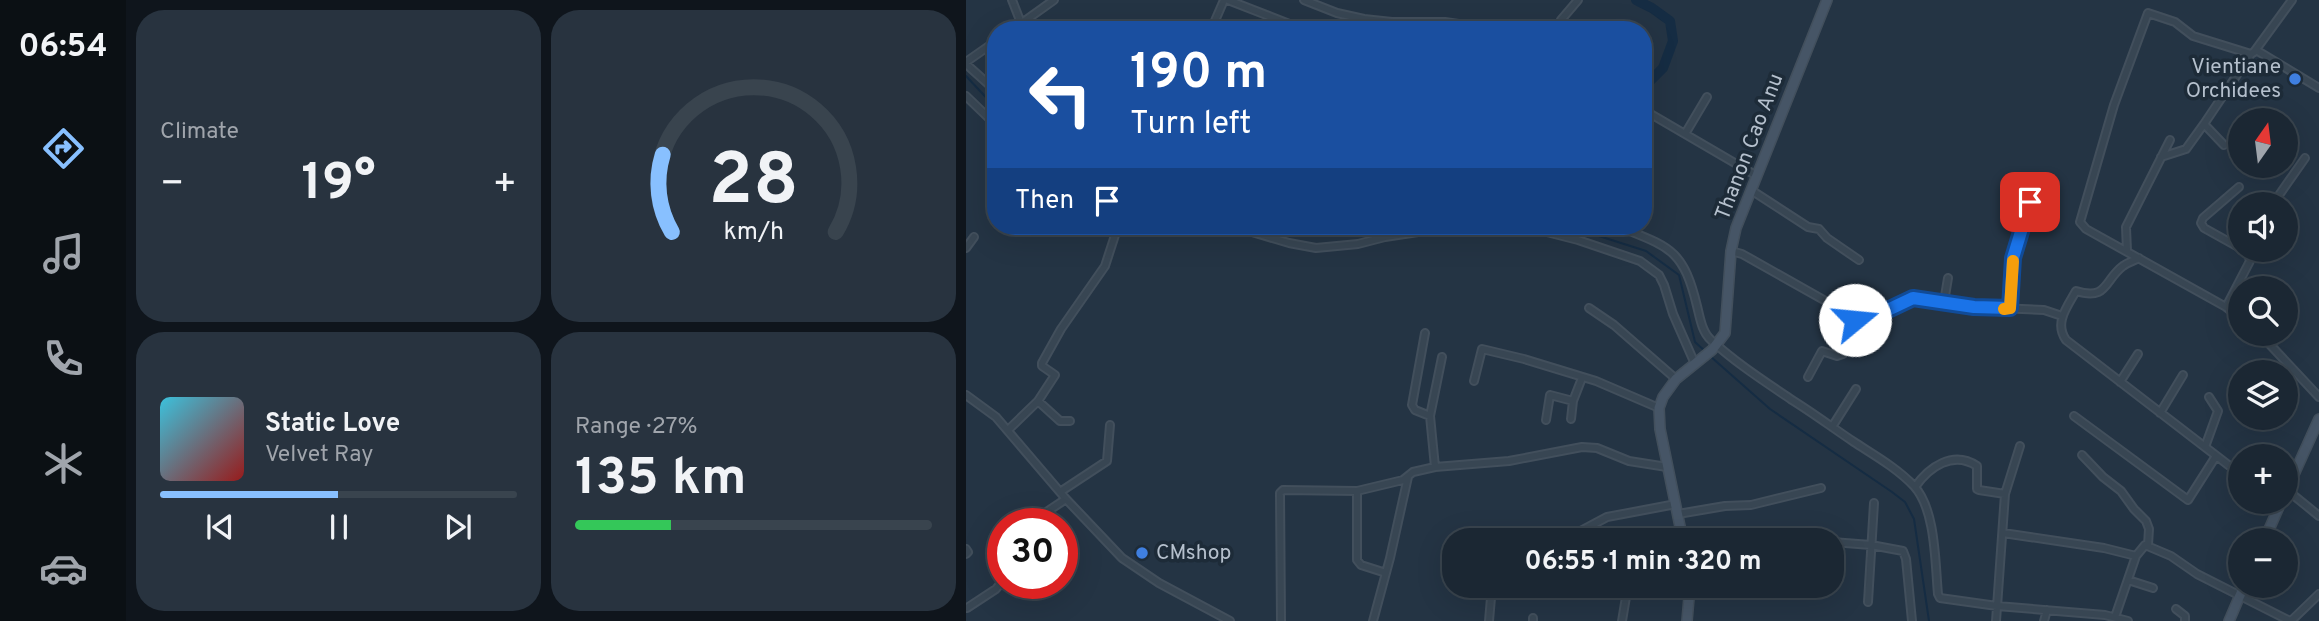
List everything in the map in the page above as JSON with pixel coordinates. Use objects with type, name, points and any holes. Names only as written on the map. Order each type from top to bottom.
[{"type":"street","points":[[1012,0],[1020,21]]},
{"type":"street","points":[[1024,21],[1054,0]]},
{"type":"street","points":[[1216,21],[1226,0],[1281,21]]},
{"type":"street","points":[[1304,0],[1337,13],[1383,21]]},
{"type":"street","points":[[1560,21],[1578,0]]},
{"type":"street","name":"Thanon Cao Anu","points":[[1714,347],[1724,333],[1727,323],[1731,251],[1742,209],[1827,0]]},
{"type":"street","points":[[2161,157],[2186,149],[2292,0]]},
{"type":"street","points":[[2249,262],[2226,307],[2082,226],[2080,222],[2114,105],[2148,13],[2175,22],[2193,36],[2253,52],[2319,88]]},
{"type":"street","points":[[987,48],[966,63],[987,83]]},
{"type":"street","points":[[966,96],[987,116]]},
{"type":"street","points":[[1685,134],[1707,97]]},
{"type":"street","points":[[1652,115],[1757,176]]},
{"type":"street","points":[[2204,124],[2224,145]]},
{"type":"street","points":[[2127,251],[2126,227],[2169,140]]},
{"type":"street","points":[[2281,192],[2305,158]]},
{"type":"street","points":[[2233,192],[2239,187]]},
{"type":"street","points":[[1751,190],[1808,227],[1819,229],[1859,260]]},
{"type":"street","points":[[2228,196],[2203,218],[2201,223],[2204,228],[2228,241]]},
{"type":"street","points":[[2010,308],[2013,258],[2030,202]]},
{"type":"street","points":[[1008,430],[1038,401],[1055,375],[1042,366],[1042,363],[1061,329],[1105,266],[1115,235]]},
{"type":"street","points":[[1262,235],[1316,248],[1358,244],[1398,235]]},
{"type":"street","points":[[1560,235],[1640,261],[1659,275],[1695,364]]},
{"type":"street","points":[[1640,235],[1673,252],[1687,271],[1706,335],[1714,347],[1883,461],[1915,487],[1929,517],[1940,598],[2104,618],[2115,617],[2128,621]]},
{"type":"street","points":[[966,248],[974,237]]},
{"type":"street","points":[[1731,251],[1753,260],[1855,320],[1873,317],[1910,298],[1974,307],[2043,310],[2062,316]]},
{"type":"street","points":[[2139,258],[2121,267],[2109,285],[2099,292],[2091,294],[2076,291],[2062,316],[2061,332],[2066,340],[2228,465]]},
{"type":"street","points":[[1944,302],[1948,278]]},
{"type":"street","points":[[1589,308],[1614,325],[1676,379]]},
{"type":"street","points":[[1808,377],[1822,351],[1837,356],[1843,354],[1855,320]]},
{"type":"street","points":[[1425,333],[1412,405],[1415,410],[1430,416]]},
{"type":"street","points":[[2271,346],[2319,397]]},
{"type":"street","points":[[1681,528],[1659,423],[1659,408],[1663,397],[1676,379],[1714,347]]},
{"type":"street","points":[[1474,381],[1482,349],[1596,381],[1659,408]]},
{"type":"street","points":[[2120,382],[2138,355]]},
{"type":"street","points":[[1435,467],[1430,416],[1442,357]]},
{"type":"street","points":[[2160,413],[2183,375]]},
{"type":"street","points":[[1571,419],[1573,401],[1582,378]]},
{"type":"street","points":[[1832,427],[1856,388]]},
{"type":"street","points":[[966,395],[996,417],[1066,499],[1122,558],[1139,571],[1230,621]]},
{"type":"street","points":[[1546,420],[1550,395],[1573,401]]},
{"type":"street","points":[[2205,447],[2218,411],[2209,397]]},
{"type":"street","points":[[1038,401],[1060,421],[1070,421]]},
{"type":"street","points":[[2074,416],[2188,500],[2216,456]]},
{"type":"street","points":[[2298,465],[2319,419]]},
{"type":"street","points":[[1060,492],[1107,461],[1110,425]]},
{"type":"street","points":[[1996,621],[2005,494],[2020,446]]},
{"type":"street","points":[[1281,621],[1280,493],[1283,490],[1357,491],[1380,487],[1408,477],[1413,472],[1435,467],[1509,461],[1590,447],[1606,450],[1629,461],[1667,467]]},
{"type":"street","points":[[2082,455],[2121,491],[2146,521],[2149,529],[2148,545]]},
{"type":"street","points":[[1915,487],[1935,466],[1955,460],[1977,466],[1977,489],[2005,494]]},
{"type":"street","points":[[1373,621],[1408,477]]},
{"type":"street","points":[[1678,514],[1725,506],[1751,505],[1821,488]]},
{"type":"street","points":[[1357,491],[1357,560],[1361,565],[1386,573]]},
{"type":"street","points":[[1052,508],[1066,499]]},
{"type":"street","points":[[2298,500],[2319,516]]},
{"type":"street","points":[[1868,602],[1874,503]]},
{"type":"street","points":[[1586,528],[1607,517],[1676,504]]},
{"type":"street","points":[[2003,533],[2104,548],[2136,556]]},
{"type":"street","points":[[1844,543],[1900,549],[1905,554],[1912,621]]},
{"type":"street","points":[[2115,617],[2136,556],[2148,545]]},
{"type":"street","points":[[2148,545],[2228,590]]},
{"type":"street","points":[[2128,580],[2152,589]]},
{"type":"street","points":[[2244,598],[2290,621],[2319,594]]},
{"type":"street","points":[[966,608],[987,595]]},
{"type":"street","points":[[1489,621],[1491,598]]},
{"type":"street","points":[[1622,621],[1626,598]]},
{"type":"street","points":[[1687,621],[1689,598]]},
{"type":"street","points":[[2229,621],[2239,598]]},
{"type":"street","points":[[2176,609],[2185,616],[2185,621]]},
{"type":"street","points":[[2045,621],[2047,610]]},
{"type":"waterway","points":[[1636,0],[1670,21],[1673,41],[1663,68],[1652,79]]},
{"type":"waterway","points":[[966,76],[987,98]]},
{"type":"waterway","points":[[1598,235],[1646,251],[1679,275],[1695,342],[1706,352]]},
{"type":"waterway","points":[[1710,356],[1770,409],[1905,502],[1914,519],[1929,621]]},
{"type":"slow traffic","points":[[2004,309],[2010,308],[2013,261]]},
{"type":"place","name":"Vientiane Orchidees","points":[[2295,79]]},
{"type":"place","name":"CMshop","points":[[1142,553]]},
{"type":"route","points":[[1855,320],[1873,317],[1913,298],[1974,307],[2010,308],[2013,258],[2030,202]]}]
